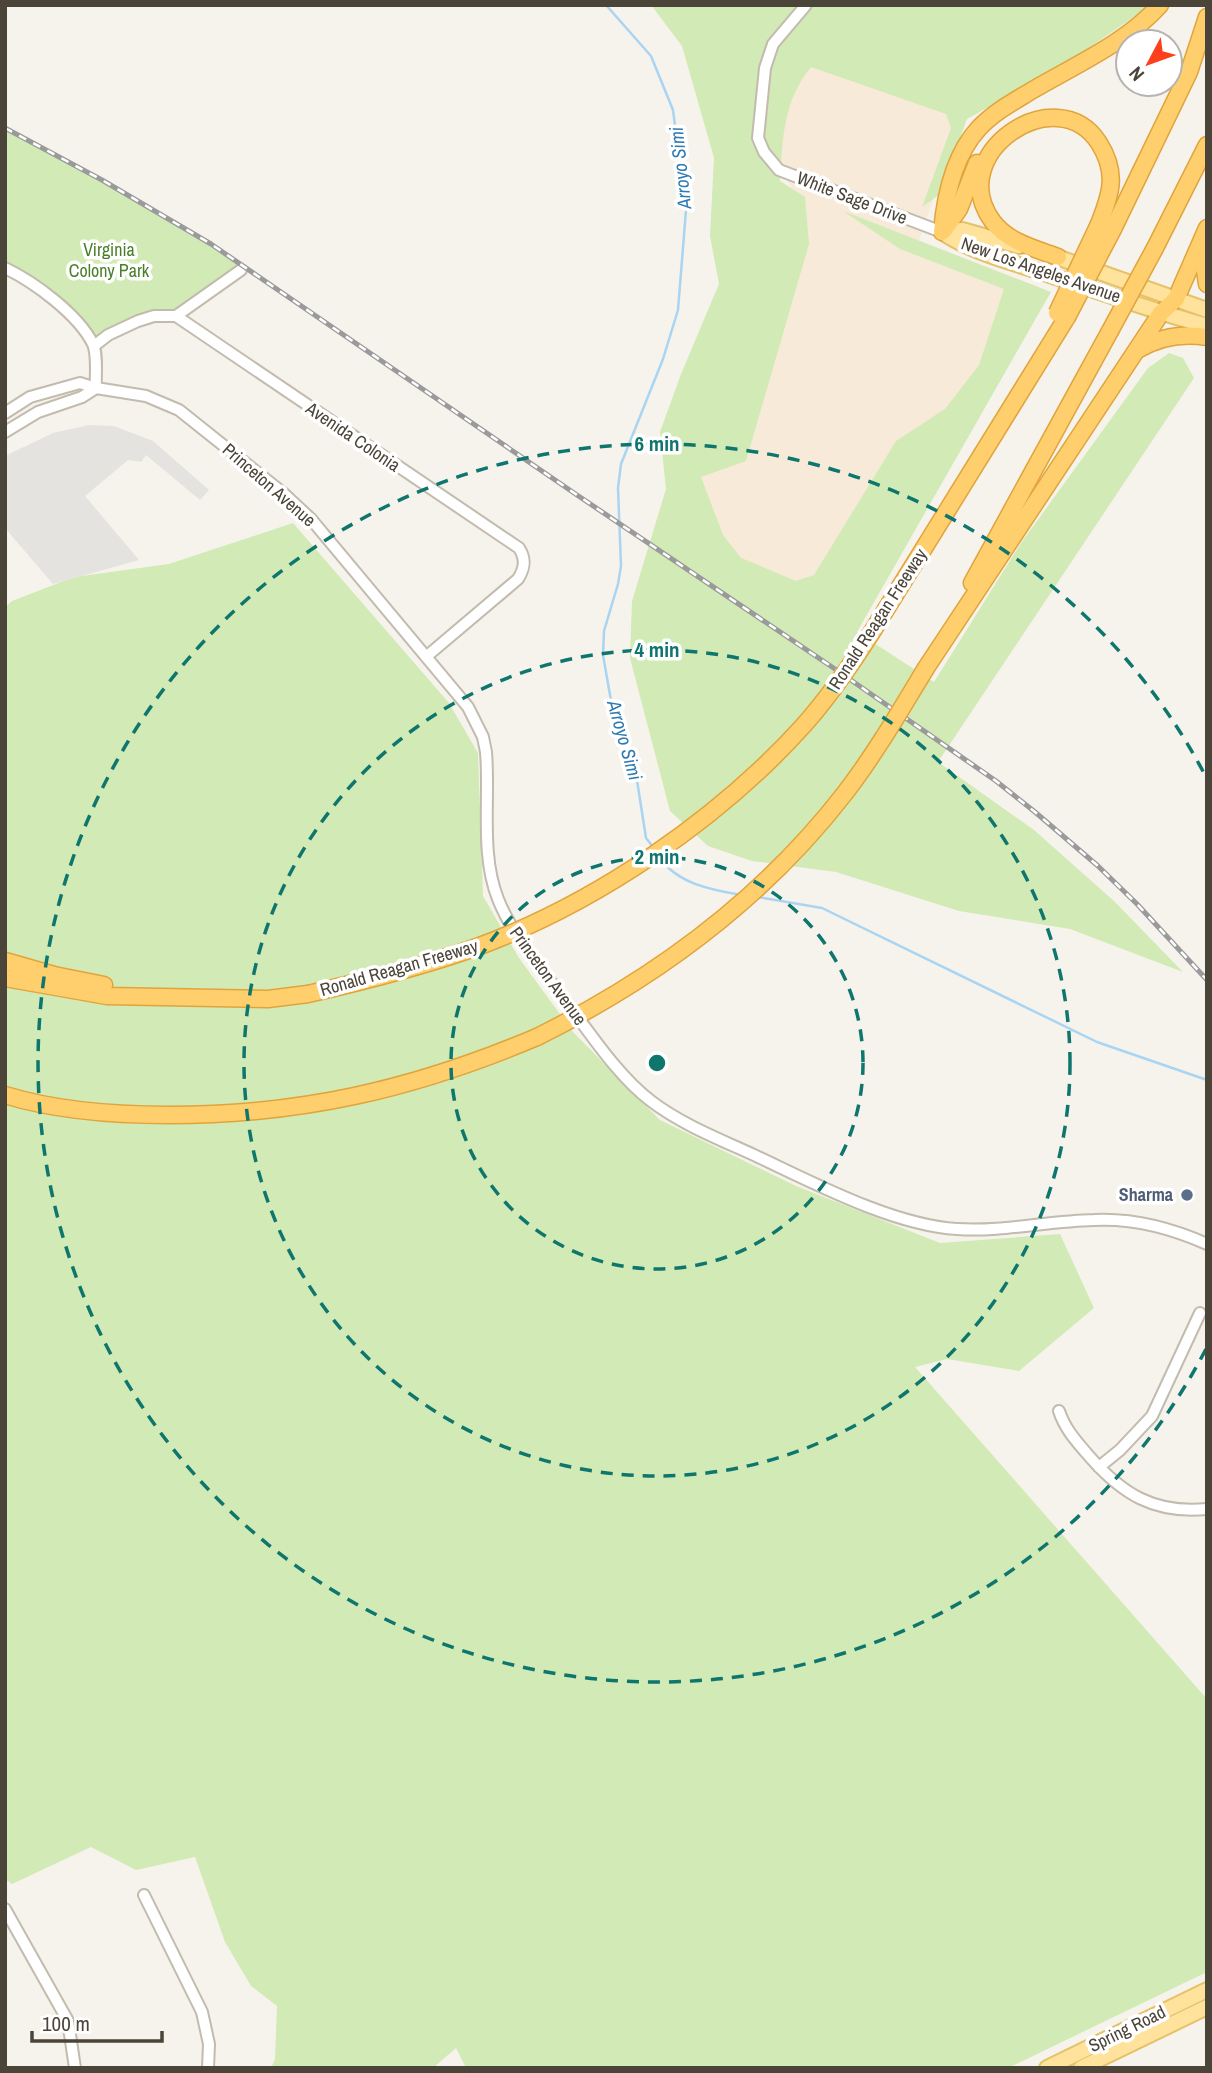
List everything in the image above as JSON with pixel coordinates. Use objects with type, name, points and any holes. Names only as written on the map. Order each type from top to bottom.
[{"type":"highway","points":[[942,232],[945,202],[964,149],[979,128],[1000,109],[1116,42],[1148,18],[1160,5]]},
{"type":"highway","points":[[1106,226],[1189,72],[1207,17]]},
{"type":"highway","points":[[942,232],[958,209],[978,160],[1015,129],[1033,121],[1062,120],[1086,130],[1108,156],[1112,179],[1106,226]]},
{"type":"highway","points":[[1000,141],[990,154],[980,183],[984,203],[993,223],[1020,243],[1058,257]]},
{"type":"highway","points":[[8,1096],[92,1111],[141,1115],[253,1113],[297,1108],[380,1091],[437,1076],[537,1037],[593,1008],[642,978],[714,927],[757,889],[819,825],[884,738],[926,668],[1110,331],[1207,145]]},
{"type":"highway","name":"Ronald Reagan Freeway","points":[[5,978],[107,996],[268,999],[308,993],[396,972],[478,946],[528,926],[616,878],[705,816],[776,753],[829,695],[872,632],[1012,406],[1062,315],[1106,226]]},
{"type":"highway","points":[[926,668],[1161,313],[1176,299],[1207,228]]},
{"type":"highway","points":[[1207,249],[1203,262],[1207,284]]},
{"type":"highway","points":[[1137,350],[1152,341],[1177,336],[1207,337]]},
{"type":"highway","points":[[5,961],[143,996]]},
{"type":"main road","name":"New Los Angeles Avenue","points":[[942,232],[962,230],[1058,257],[1207,310]]},
{"type":"main road","name":"New Los Angeles Avenue","points":[[942,232],[958,242],[989,254],[1207,326]]},
{"type":"main road","name":"Spring Road","points":[[1046,2068],[1207,1990]]},
{"type":"main road","name":"Spring Road","points":[[1081,2068],[1207,2007]]},
{"type":"street","name":"White Sage Drive","points":[[806,5],[773,44],[767,56],[758,129],[758,138],[764,152],[779,170],[942,232]]},
{"type":"street","points":[[5,268],[37,286],[75,320],[94,346],[96,388],[82,397],[38,412],[5,432]]},
{"type":"street","points":[[94,346],[108,335],[138,321],[154,316],[176,316],[241,270]]},
{"type":"street","name":"Avenida Colonia","points":[[176,316],[519,548],[524,562],[518,579],[427,656]]},
{"type":"street","name":"Princeton Avenue","points":[[5,413],[30,397],[80,383],[164,402],[193,419],[311,519],[468,707],[483,737],[488,766],[489,859],[497,898],[523,943],[586,1028],[634,1086],[651,1101],[720,1140],[841,1196],[915,1222],[979,1230],[1111,1220],[1160,1227],[1207,1244]]},
{"type":"street","points":[[1099,1468],[1121,1450],[1152,1416],[1200,1313]]},
{"type":"street","points":[[1059,1411],[1066,1429],[1099,1468],[1122,1488],[1162,1507],[1184,1511],[1207,1509]]},
{"type":"street","points":[[145,1895],[202,2012],[209,2044],[208,2068]]},
{"type":"street","points":[[5,1909],[68,2021],[75,2068]]},
{"type":"shaded area","points":[[805,63],[962,116],[916,249],[1017,289],[982,372],[801,605],[733,563],[697,479],[740,458],[799,205],[774,151]]},
{"type":"shaded area","points":[[89,425],[114,426],[153,441],[209,490],[200,500],[146,455],[141,462],[128,460],[85,496],[139,560],[53,584],[5,528],[5,456],[53,433]]},
{"type":"green space","points":[[651,5],[1151,5],[1061,67],[967,119],[939,195],[922,207],[951,128],[946,114],[811,67],[802,79],[790,106],[784,135],[780,181],[805,197],[809,244],[746,461],[701,477],[723,535],[741,558],[796,581],[814,575],[896,441],[945,409],[979,365],[1004,289],[900,249],[843,211],[1051,292],[857,632],[934,682],[1021,543],[1148,368],[1169,353],[1183,358],[1194,378],[938,762],[1034,830],[1114,901],[1183,972],[1070,929],[959,911],[836,872],[752,861],[708,846],[670,811],[630,658],[632,601],[666,489],[660,432],[719,284],[710,236],[714,158],[682,46]]},
{"type":"green space","name":"Virginia Colony Park","points":[[5,128],[153,209],[245,267],[176,316],[154,316],[94,346],[74,319],[5,268]]},
{"type":"green space","points":[[293,523],[449,703],[478,753],[483,896],[519,958],[573,1032],[660,1120],[796,1186],[940,1243],[1060,1234],[1094,1308],[1019,1371],[947,1359],[915,1367],[1207,1699],[1207,1972],[1008,2068],[466,2068],[456,2048],[433,2068],[271,2068],[275,2059],[277,2006],[251,1986],[225,1942],[195,1857],[136,1870],[91,1847],[12,1884],[5,1879],[5,607],[12,601],[74,577],[169,564]]},
{"type":"waterway","name":"Arroyo Simi","points":[[606,5],[651,56],[673,110],[686,210],[678,310],[663,359],[621,464],[618,488],[621,566],[604,631],[603,655],[613,712],[636,774],[646,838],[653,847]]},
{"type":"waterway","name":"Arroyo Simi","points":[[661,859],[668,868],[686,880],[741,895]]},
{"type":"waterway","name":"Arroyo Simi","points":[[758,897],[822,908],[1097,1042],[1207,1080]]},
{"type":"railway","points":[[5,128],[102,180],[211,244],[996,781],[1098,866],[1207,980]]},
{"type":"place","name":"Sharma","points":[[1187,1195]]}]
